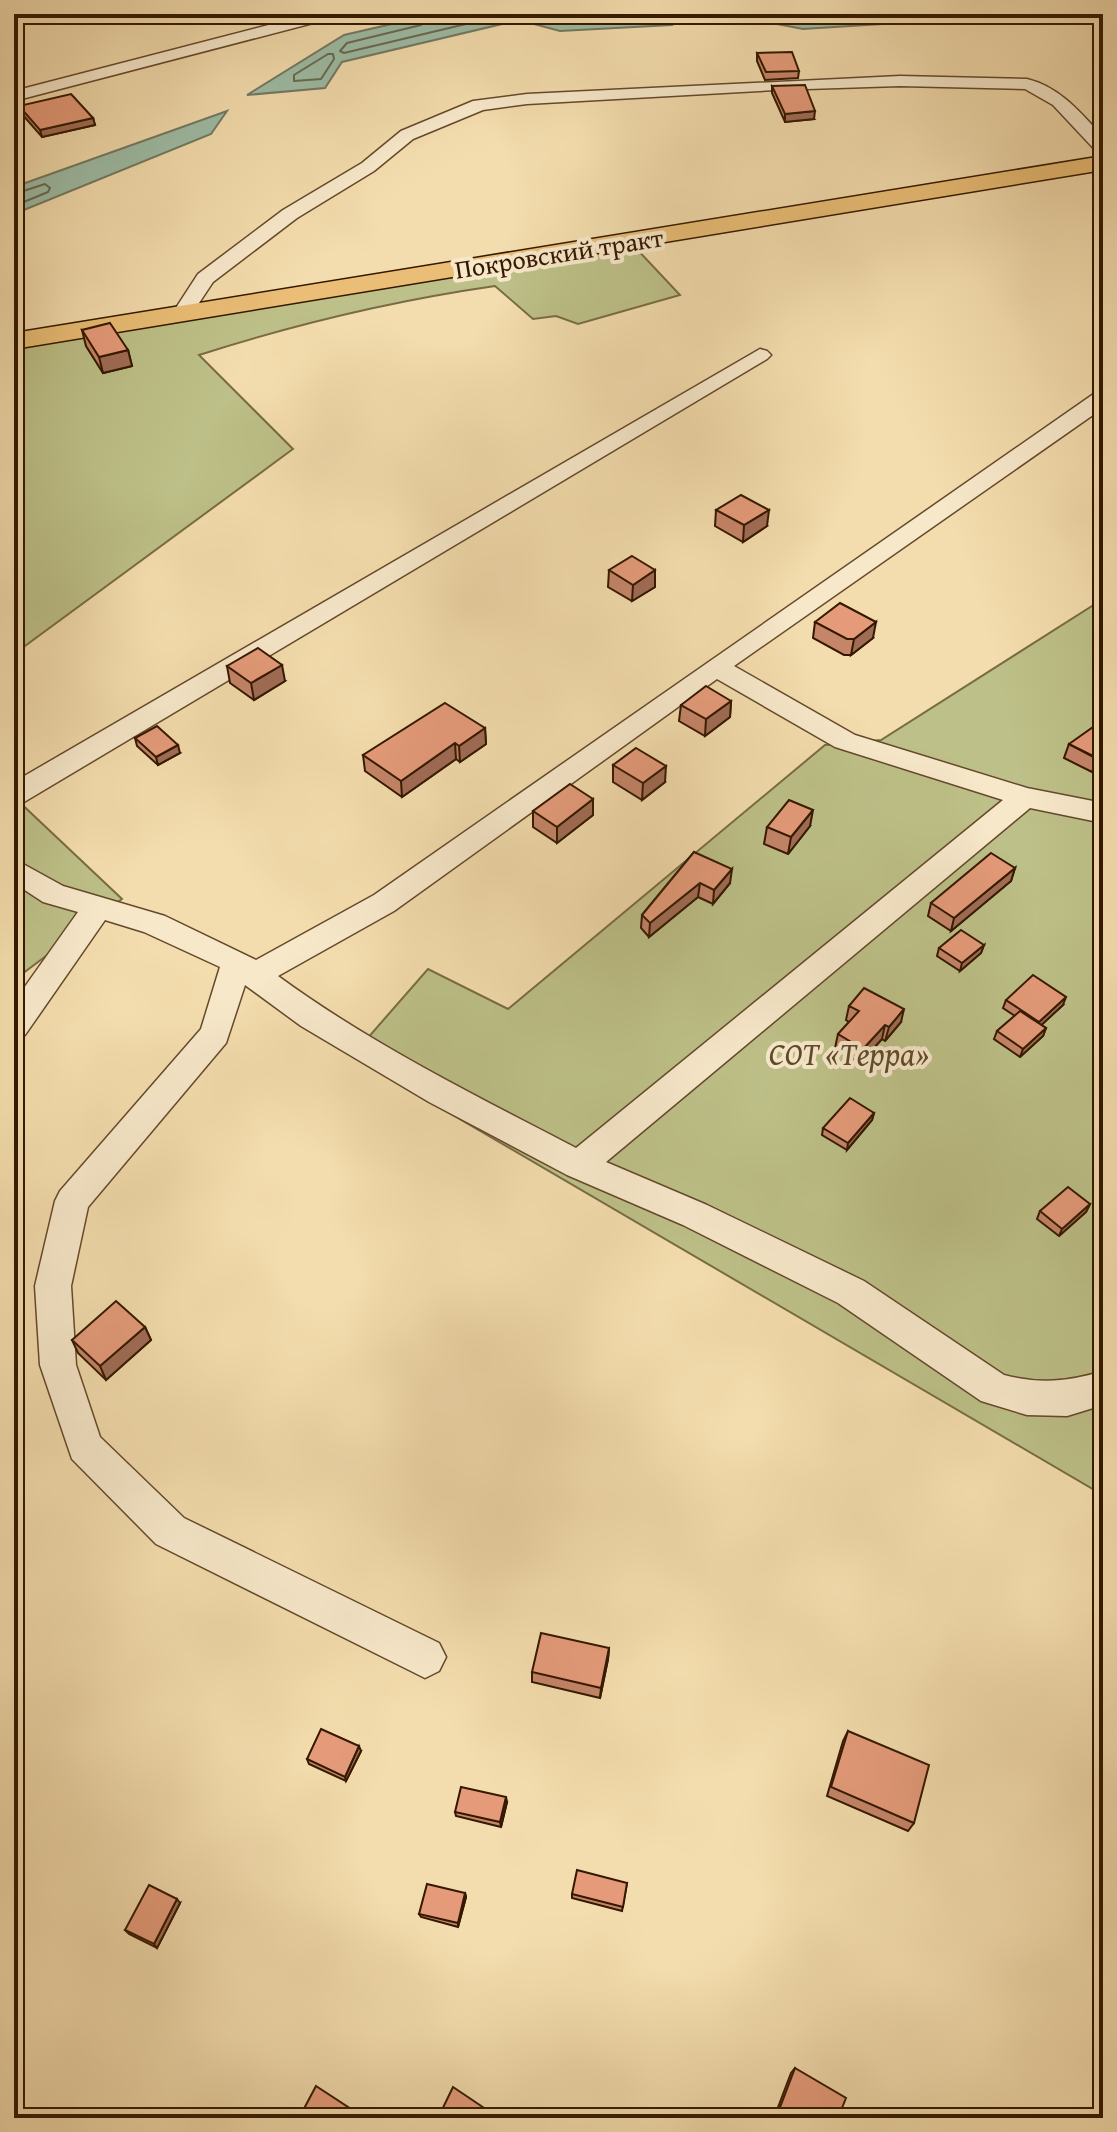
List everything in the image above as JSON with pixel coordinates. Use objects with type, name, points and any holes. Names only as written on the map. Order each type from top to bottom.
[{"type":"main road","name":"Покровский тракт","points":[[14,341],[1103,163]]},
{"type":"street","points":[[14,96],[329,14]]},
{"type":"street","points":[[182,314],[205,278],[290,214],[368,167],[407,135],[479,105],[527,99],[776,85],[900,81],[1027,84],[1041,87],[1053,95],[1103,148]]},
{"type":"street","points":[[14,795],[760,355]]},
{"type":"street","points":[[425,1657],[170,1531],[85,1447],[58,1365],[53,1286],[72,1201],[215,1034],[245,969],[384,903],[1103,398]]},
{"type":"street","points":[[716,667],[845,741],[1025,797],[1103,813]]},
{"type":"street","points":[[579,1165],[1025,797]]},
{"type":"street","points":[[14,869],[53,894],[154,924],[245,969],[312,1017],[440,1093],[579,1165],[695,1215],[851,1292],[994,1389],[1027,1398],[1067,1399],[1103,1388]]},
{"type":"street","points":[[14,1026],[98,907]]},
{"type":"green space","points":[[633,245],[680,295],[578,324],[556,316],[533,319],[495,286],[346,314],[199,355],[293,449],[14,654],[14,347]]},
{"type":"green space","name":"СОТ «Терра»","points":[[1103,599],[1103,1495],[352,1056],[428,969],[508,1009],[825,745],[881,740]]},
{"type":"green space","points":[[14,797],[122,899],[14,980]]},
{"type":"water","points":[[435,14],[687,16],[672,25],[560,31],[519,20],[342,62],[325,88],[247,95],[344,35]]},
{"type":"water","points":[[814,14],[936,16],[930,21],[803,29],[777,24]]},
{"type":"water","points":[[227,111],[211,134],[14,214],[14,187]]},
{"type":"building","points":[[792,52],[799,71],[766,72],[757,53]]},
{"type":"building","points":[[805,85],[815,111],[785,114],[772,86]]},
{"type":"building","points":[[71,94],[93,118],[40,130],[19,106]]},
{"type":"building","points":[[110,323],[128,350],[99,357],[82,330]]},
{"type":"building","points":[[741,495],[769,510],[744,525],[716,510]]},
{"type":"building","points":[[632,556],[655,570],[633,585],[609,570]]},
{"type":"building","points":[[840,603],[876,622],[854,639],[847,639],[815,622]]},
{"type":"building","points":[[258,648],[282,665],[251,683],[227,666]]},
{"type":"building","points":[[706,686],[731,701],[706,719],[681,705]]},
{"type":"building","points":[[445,703],[485,728],[459,746],[455,743],[401,781],[363,755]]},
{"type":"building","points":[[1103,720],[1103,752],[1097,758],[1069,744]]},
{"type":"building","points":[[157,726],[178,745],[156,757],[135,738]]},
{"type":"building","points":[[636,748],[666,766],[643,783],[613,765]]},
{"type":"building","points":[[570,784],[593,799],[557,827],[533,811]]},
{"type":"building","points":[[789,800],[813,810],[791,837],[767,827]]},
{"type":"building","points":[[694,852],[732,869],[714,890],[700,883],[650,923],[642,915]]},
{"type":"building","points":[[991,853],[1015,868],[954,918],[931,903]]},
{"type":"building","points":[[961,930],[984,945],[962,963],[939,948]]},
{"type":"building","points":[[1033,975],[1066,997],[1039,1022],[1006,1000]]},
{"type":"building","points":[[864,988],[904,1009],[889,1027],[885,1025],[863,1049],[838,1034],[859,1011],[849,1006]]},
{"type":"building","points":[[1020,1011],[1046,1028],[1023,1049],[997,1031]]},
{"type":"building","points":[[850,1098],[874,1113],[848,1143],[823,1128]]},
{"type":"building","points":[[1068,1187],[1090,1204],[1062,1229],[1040,1211]]},
{"type":"building","points":[[116,1301],[145,1327],[100,1366],[72,1340]]},
{"type":"building","points":[[541,1633],[609,1648],[601,1688],[532,1672]]},
{"type":"building","points":[[321,1729],[359,1746],[345,1777],[307,1759]]},
{"type":"building","points":[[848,1731],[929,1765],[914,1823],[831,1787]]},
{"type":"building","points":[[461,1787],[506,1797],[500,1822],[455,1812]]},
{"type":"building","points":[[577,1870],[627,1883],[623,1907],[572,1894]]},
{"type":"building","points":[[427,1884],[465,1893],[458,1923],[419,1914]]},
{"type":"building","points":[[149,1885],[177,1899],[154,1944],[125,1930]]},
{"type":"building","points":[[795,2068],[846,2098],[838,2118],[776,2118]]},
{"type":"building","points":[[316,2086],[354,2111],[351,2118],[299,2118]]},
{"type":"building","points":[[453,2087],[499,2118],[438,2118]]}]
